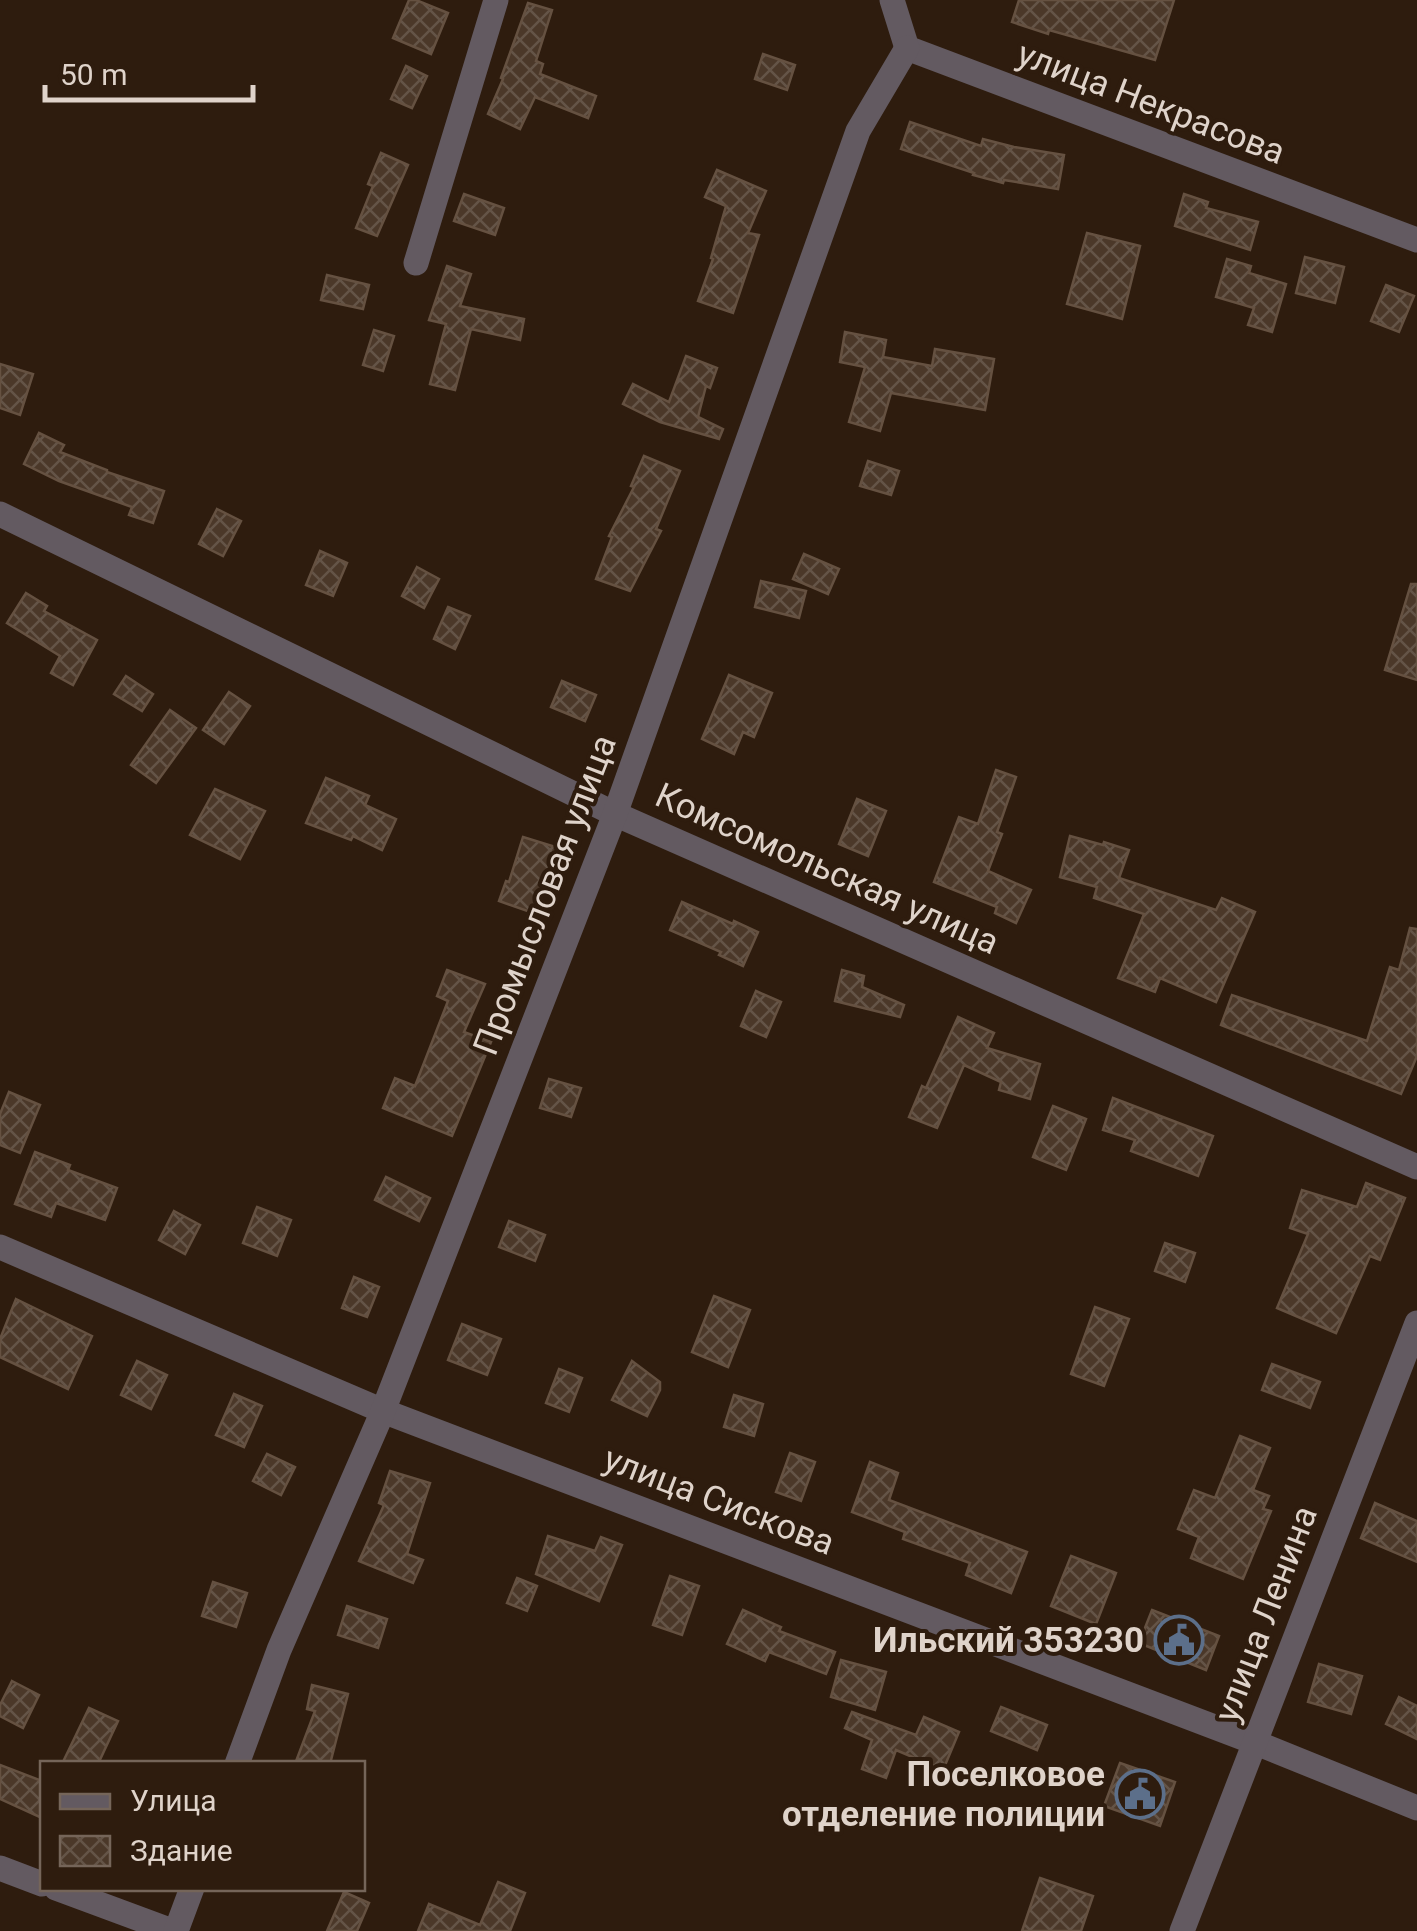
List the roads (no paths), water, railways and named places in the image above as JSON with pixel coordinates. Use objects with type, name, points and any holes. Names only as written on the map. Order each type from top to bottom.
[{"type":"street","points":[[416,263],[496,0]]},
{"type":"street","points":[[892,0],[907,48]]},
{"type":"street","name":"улица Некрасова","points":[[907,48],[1417,240]]},
{"type":"street","name":"Промысловая улица","points":[[238,1761],[279,1650],[383,1411],[616,814],[858,131],[907,48]]},
{"type":"street","name":"Комсомольская улица","points":[[0,514],[616,814],[1417,1167]]},
{"type":"street","name":"улица Сискова","points":[[0,1247],[383,1411],[1254,1742],[1417,1808]]},
{"type":"street","name":"улица Ленина","points":[[1182,1931],[1417,1323]]},
{"type":"street","points":[[0,1868],[40,1883]]},
{"type":"street","points":[[64,1891],[174,1931],[191,1891]]},
{"type":"place","name":"Ильский 353230","points":[[1179,1640]]},
{"type":"place","name":"Поселковое отделение полиции","points":[[1140,1794]]}]
